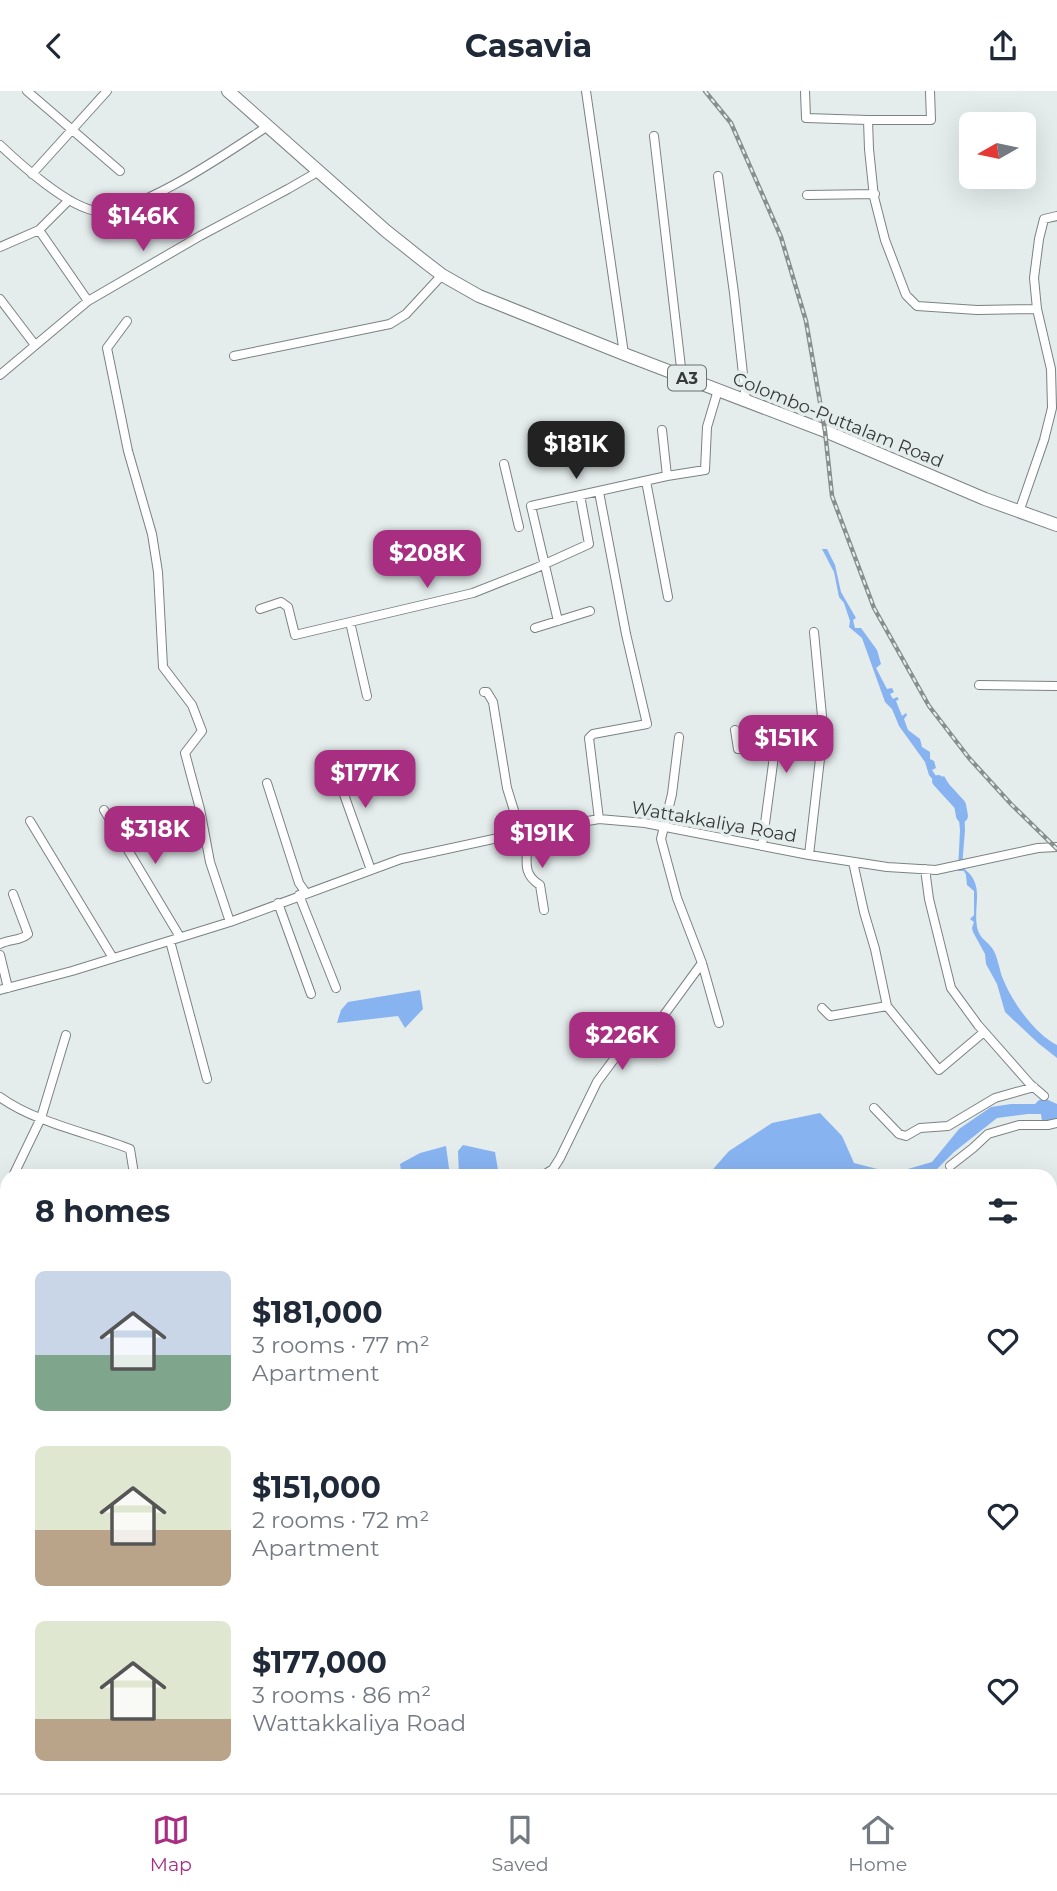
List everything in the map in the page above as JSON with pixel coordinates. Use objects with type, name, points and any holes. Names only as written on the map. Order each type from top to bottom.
[{"type":"highway","name":"Colombo-Puttalam Road","points":[[228,91],[386,231],[442,275],[479,296],[1057,525]]},
{"type":"street","points":[[27,91],[120,171]]},
{"type":"street","points":[[32,174],[107,91]]},
{"type":"street","points":[[586,91],[624,354]]},
{"type":"street","points":[[805,91],[806,118],[931,120],[930,91]]},
{"type":"street","points":[[868,120],[875,194],[885,240],[905,295],[918,306],[977,310],[1037,309]]},
{"type":"street","points":[[0,145],[32,174],[69,200],[96,211],[124,208],[200,170],[268,126]]},
{"type":"street","points":[[654,136],[682,376]]},
{"type":"street","points":[[0,375],[88,301],[288,189],[318,169]]},
{"type":"street","points":[[718,176],[746,401]]},
{"type":"street","points":[[807,195],[875,194]]},
{"type":"street","points":[[0,247],[39,230],[69,200]]},
{"type":"street","points":[[1019,512],[1052,408],[1051,369],[1037,309],[1034,278],[1044,219],[1057,216]]},
{"type":"street","points":[[39,230],[88,301]]},
{"type":"street","points":[[234,356],[390,324],[406,314],[442,275]]},
{"type":"street","points":[[0,299],[35,345]]},
{"type":"street","points":[[127,321],[107,348],[128,451],[152,534],[158,572],[163,667],[192,705],[202,731],[185,753],[200,809],[210,862],[230,922]]},
{"type":"street","points":[[1045,345],[1057,342]]},
{"type":"street","points":[[515,510],[705,470],[708,427],[718,390]]},
{"type":"street","points":[[662,430],[667,476]]},
{"type":"street","points":[[504,464],[519,527]]},
{"type":"street","points":[[646,481],[668,597]]},
{"type":"street","points":[[598,819],[589,737],[647,724],[626,634],[600,492]]},
{"type":"street","points":[[260,609],[281,602],[288,607],[295,635],[473,593],[589,544],[580,495]]},
{"type":"street","points":[[531,506],[558,621]]},
{"type":"street","points":[[535,628],[590,611]]},
{"type":"street","points":[[350,622],[367,696]]},
{"type":"street","points":[[809,855],[818,783],[821,727],[814,632]]},
{"type":"street","points":[[979,685],[1057,686]]},
{"type":"street","points":[[484,692],[487,692],[493,702],[507,788],[527,837],[526,867],[529,877],[540,885],[544,910]]},
{"type":"street","points":[[735,730],[738,749],[760,749],[774,756],[762,846]]},
{"type":"street","points":[[679,737],[673,794],[661,839],[677,898],[702,963],[719,1023]]},
{"type":"street","points":[[332,761],[371,870]]},
{"type":"street","points":[[267,783],[336,988]]},
{"type":"street","points":[[104,810],[180,937]]},
{"type":"street","name":"Wattakkaliya Road","points":[[4,989],[230,922],[401,859],[523,832],[598,819],[645,823],[809,855],[887,867],[936,870],[1038,848],[1055,849]]},
{"type":"street","points":[[30,821],[113,958]]},
{"type":"street","points":[[853,862],[864,912],[876,949],[887,1006],[939,1070],[984,1032]]},
{"type":"street","points":[[925,869],[929,899],[951,988],[984,1032],[1044,1096]]},
{"type":"street","points":[[0,944],[28,934],[13,894]]},
{"type":"street","points":[[278,903],[310,994]]},
{"type":"street","points":[[170,941],[207,1079]]},
{"type":"street","points":[[0,955],[4,989]]},
{"type":"street","points":[[553,1169],[597,1082],[635,1031],[661,1019],[702,963]]},
{"type":"street","points":[[822,1008],[830,1016],[887,1006]]},
{"type":"street","points":[[16,1169],[41,1118],[66,1035]]},
{"type":"street","points":[[874,1108],[899,1134],[906,1136],[920,1128],[948,1126],[995,1098],[1032,1086]]},
{"type":"street","points":[[0,1097],[13,1107],[130,1149],[133,1169]]},
{"type":"street","points":[[950,1166],[988,1134],[1019,1125],[1057,1123]]},
{"type":"water","points":[[822,549],[827,549],[835,565],[841,592],[856,618],[853,620],[855,628],[861,628],[877,650],[881,664],[876,668],[887,689],[892,688],[894,692],[890,694],[893,699],[899,699],[896,701],[902,716],[906,713],[907,715],[904,719],[908,730],[920,739],[922,747],[930,752],[930,759],[934,761],[936,768],[932,770],[938,779],[944,776],[950,786],[949,798],[964,805],[962,867],[974,880],[976,887],[978,931],[994,951],[1003,979],[1018,1007],[1041,1033],[1057,1045],[1057,1058],[1005,1012],[997,984],[986,964],[985,954],[973,932],[974,922],[970,919],[974,915],[974,891],[967,885],[964,871],[958,871],[958,810],[929,775],[925,762],[885,702],[862,638],[849,627],[850,621],[839,597],[834,572]]},
{"type":"water","points":[[420,990],[423,1009],[405,1028],[398,1016],[337,1023],[341,1010],[348,1002]]},
{"type":"water","points":[[1046,1099],[1057,1104],[1057,1120],[1042,1121],[1041,1114],[997,1118],[937,1169],[908,1169],[932,1162],[959,1129],[991,1107],[1035,1104]]},
{"type":"water","points":[[820,1113],[842,1136],[854,1163],[878,1169],[713,1169],[729,1151],[772,1123]]},
{"type":"water","points":[[463,1145],[495,1152],[498,1169],[459,1169],[458,1151]]},
{"type":"water","points":[[446,1146],[449,1169],[401,1169],[400,1164],[420,1153]]},
{"type":"waterway","points":[[938,781],[960,805],[962,816]]},
{"type":"railway","points":[[705,91],[731,123],[781,237],[806,321],[825,431],[832,496],[874,608],[929,706],[969,758],[1057,849]]}]
